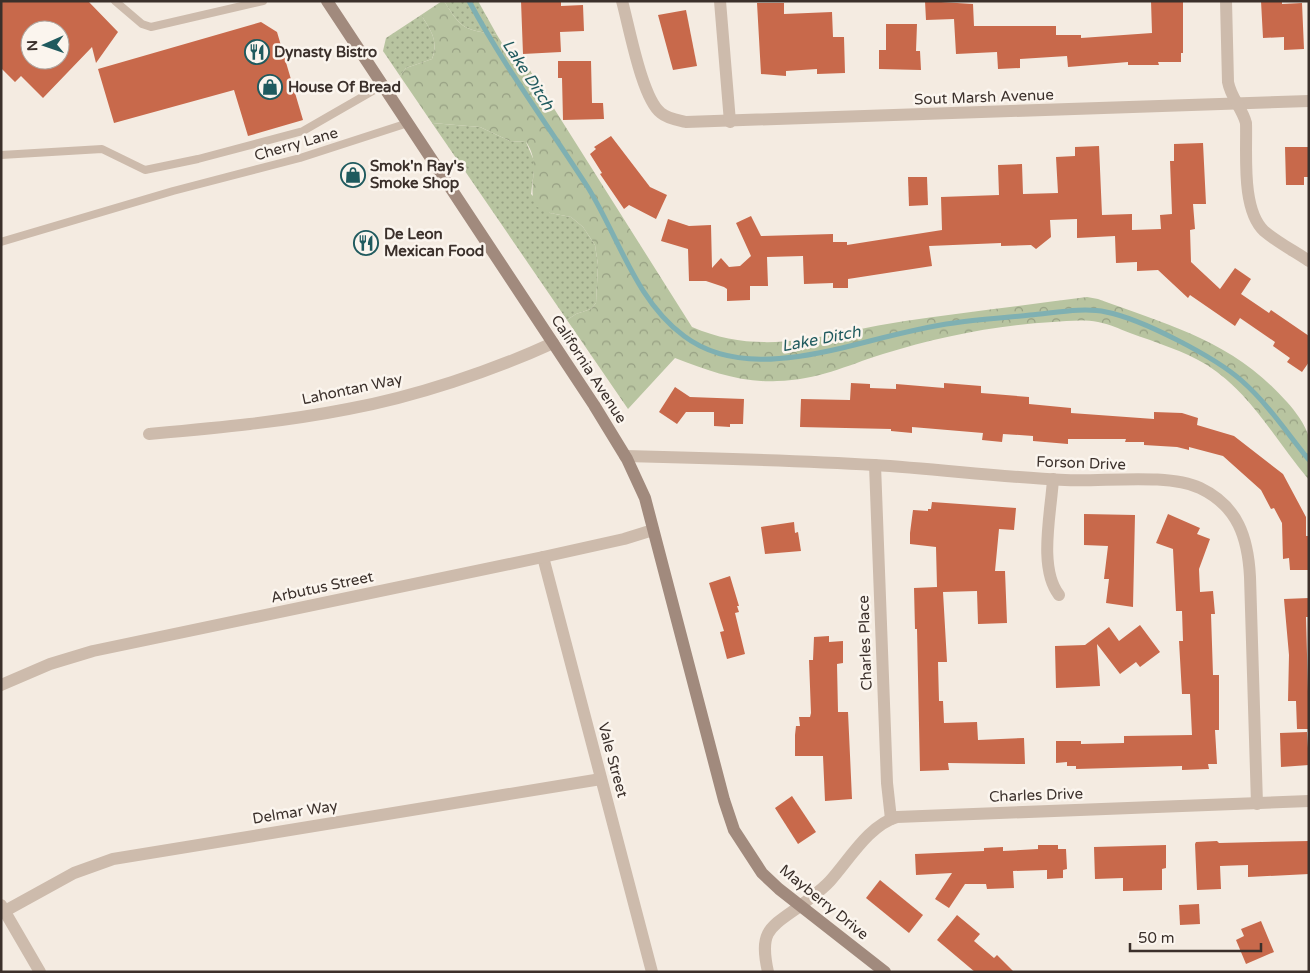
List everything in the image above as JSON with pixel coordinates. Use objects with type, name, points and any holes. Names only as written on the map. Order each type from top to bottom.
[{"type":"main road","name":"California Avenue","points":[[327,1],[553,343],[625,456],[645,498],[724,800]]},
{"type":"main road","name":"Mayberry Drive","points":[[724,800],[734,830],[750,858],[762,873],[800,906],[885,972]]},
{"type":"street","name":"Sout Marsh Avenue","points":[[622,1],[648,94],[653,105],[661,114],[686,122],[1309,101]]},
{"type":"street","points":[[720,1],[730,122]]},
{"type":"street","points":[[1226,1],[1228,82],[1231,94],[1244,113],[1246,123],[1250,206],[1255,219],[1264,231],[1309,261]]},
{"type":"street","name":"Lahontan Way","points":[[149,434],[349,409],[448,382],[528,354],[553,343]]},
{"type":"street","name":"Forson Drive","points":[[625,456],[875,465],[1053,479],[1182,483],[1198,487],[1213,495],[1236,516],[1247,545],[1258,804]]},
{"type":"street","name":"Charles Place","points":[[875,465],[887,783],[891,819]]},
{"type":"street","points":[[1053,479],[1047,566],[1051,585],[1059,595]]},
{"type":"street","name":"Arbutus Street","points":[[1,685],[50,664],[93,651],[543,557],[624,539],[653,530]]},
{"type":"street","name":"Vale Street","points":[[543,557],[652,972]]},
{"type":"street","name":"Delmar Way","points":[[3,908],[74,873],[113,859],[601,779]]},
{"type":"street","name":"Charles Drive","points":[[800,906],[829,883],[873,832],[891,819],[912,815],[1309,801]]},
{"type":"street","points":[[768,972],[764,953],[765,937],[773,925],[800,906]]},
{"type":"street","points":[[3,908],[40,972]]},
{"type":"lane","points":[[115,1],[142,24],[159,27],[263,1]]},
{"type":"lane","points":[[1,155],[102,149],[145,170],[198,159],[302,131],[383,85]]},
{"type":"lane","name":"Cherry Lane","points":[[1,242],[189,187],[300,158],[408,123]]},
{"type":"green space","points":[[444,1],[478,1],[497,35],[465,27],[455,18]]},
{"type":"green space","points":[[444,1],[455,18],[465,27],[497,35],[513,61],[524,61],[692,327],[719,336],[746,341],[772,342],[825,336],[905,321],[1087,297],[1098,299],[1176,327],[1200,338],[1245,364],[1266,381],[1300,418],[1305,428],[1309,438],[1309,480],[1250,403],[1223,376],[1207,365],[1179,351],[1110,325],[1093,321],[1076,320],[1010,326],[945,337],[883,354],[831,372],[792,380],[764,381],[738,378],[713,372],[675,358],[628,409],[567,320],[576,314],[591,309],[596,303],[598,265],[595,245],[583,227],[571,217],[550,213],[535,206],[532,189],[533,158],[526,142],[510,141],[480,127],[432,123],[400,76],[406,68],[432,59],[435,47],[433,36],[421,15]]},
{"type":"green space","points":[[421,15],[433,36],[435,47],[432,59],[406,68],[400,76],[383,51],[386,38]]},
{"type":"green space","points":[[432,123],[480,127],[510,141],[526,142],[535,163],[531,194],[550,213],[571,217],[583,227],[595,245],[598,265],[596,303],[591,309],[576,314],[567,320]]},
{"type":"building","points":[[1,1],[88,1],[118,32],[96,63],[92,47],[70,70],[70,20],[20,20],[20,70],[70,70],[43,98],[21,76],[15,82],[1,68]]},
{"type":"building","points":[[521,1],[561,1],[561,6],[583,5],[584,31],[560,32],[561,52],[523,54]]},
{"type":"building","points":[[925,1],[973,4],[974,26],[1056,26],[1056,35],[1081,35],[1081,38],[1152,33],[1151,1],[1183,1],[1183,53],[1181,53],[1181,62],[1158,62],[1159,65],[1128,65],[1128,62],[1068,67],[1067,56],[1020,59],[1020,68],[998,69],[997,52],[956,54],[954,19],[926,20]]},
{"type":"building","points":[[1261,1],[1282,1],[1282,4],[1302,3],[1304,49],[1284,50],[1284,37],[1263,38]]},
{"type":"building","points":[[757,3],[784,3],[784,14],[832,12],[833,37],[844,37],[845,73],[817,74],[817,69],[786,71],[786,76],[761,74]]},
{"type":"building","points":[[686,10],[697,66],[673,70],[658,15]]},
{"type":"building","points":[[261,22],[277,32],[303,120],[248,136],[234,90],[114,123],[98,69]]},
{"type":"building","points":[[886,24],[917,24],[916,51],[920,51],[921,70],[879,69],[879,50],[886,50]]},
{"type":"building","points":[[558,61],[591,61],[592,103],[603,103],[604,119],[563,120],[562,78],[558,78]]},
{"type":"building","points":[[611,136],[650,187],[667,195],[656,219],[629,205],[624,209],[600,174],[602,173],[590,154],[596,149],[594,147]]},
{"type":"building","points":[[1203,143],[1206,204],[1193,204],[1195,229],[1190,230],[1191,262],[1220,289],[1235,268],[1251,279],[1241,294],[1269,313],[1271,310],[1309,336],[1309,362],[1302,372],[1287,362],[1290,358],[1273,346],[1275,342],[1240,318],[1235,326],[1190,295],[1188,298],[1158,270],[1137,271],[1137,262],[1116,263],[1115,236],[1077,238],[1077,219],[1050,220],[1051,237],[1036,249],[1031,245],[1001,246],[1001,243],[929,246],[932,266],[848,279],[848,288],[833,288],[833,283],[804,284],[803,256],[767,257],[768,286],[750,286],[750,300],[727,301],[727,289],[724,287],[706,281],[689,281],[688,249],[661,241],[668,219],[689,226],[711,225],[712,268],[721,258],[729,267],[740,266],[751,256],[736,223],[751,216],[761,236],[833,234],[833,242],[847,242],[847,245],[942,230],[941,197],[999,195],[998,165],[1022,164],[1023,194],[1058,193],[1056,157],[1075,156],[1075,147],[1099,146],[1102,215],[1132,214],[1132,230],[1161,229],[1160,215],[1172,214],[1170,161],[1174,161],[1174,144]]},
{"type":"building","points":[[1285,147],[1309,147],[1309,177],[1304,177],[1304,185],[1286,185]]},
{"type":"building","points":[[908,177],[927,177],[928,205],[909,206]]},
{"type":"building","points":[[851,383],[870,384],[870,388],[896,389],[896,384],[944,388],[944,383],[981,386],[981,393],[1029,397],[1029,404],[1071,408],[1071,413],[1154,419],[1154,412],[1182,413],[1198,418],[1197,425],[1234,436],[1283,474],[1306,517],[1306,536],[1309,536],[1309,570],[1290,570],[1289,558],[1283,559],[1282,523],[1274,508],[1271,509],[1261,490],[1223,456],[1189,447],[1189,450],[1177,447],[1144,445],[1144,442],[1125,442],[1126,439],[1068,439],[1068,444],[1033,441],[1033,436],[1003,434],[1002,442],[982,440],[983,433],[912,427],[912,433],[891,431],[891,429],[800,427],[801,399],[850,400]]},
{"type":"building","points":[[675,387],[690,397],[744,399],[743,424],[730,424],[730,427],[714,426],[714,412],[686,412],[677,424],[659,412]]},
{"type":"building","points":[[932,502],[1016,508],[1014,530],[999,529],[995,571],[1005,571],[1007,623],[978,624],[977,591],[943,592],[947,662],[938,662],[939,701],[943,701],[944,723],[977,722],[978,740],[1024,738],[1025,764],[948,763],[949,770],[920,771],[917,629],[915,629],[914,588],[937,587],[936,547],[910,544],[910,533],[913,510],[928,511],[928,509],[931,509]]},
{"type":"building","points":[[1084,514],[1135,515],[1133,607],[1106,603],[1109,579],[1104,579],[1108,546],[1084,545]]},
{"type":"building","points":[[1168,514],[1200,528],[1197,534],[1210,539],[1199,569],[1200,592],[1213,591],[1215,614],[1211,614],[1213,675],[1219,675],[1219,730],[1215,730],[1217,764],[1208,764],[1209,769],[1182,770],[1182,766],[1076,769],[1076,766],[1067,766],[1067,762],[1056,763],[1056,741],[1081,741],[1081,744],[1124,743],[1124,736],[1192,735],[1190,694],[1182,694],[1179,641],[1183,641],[1182,611],[1176,611],[1173,549],[1156,543]]},
{"type":"building","points":[[794,522],[795,533],[798,532],[801,551],[765,554],[761,527]]},
{"type":"building","points":[[730,576],[739,606],[737,606],[739,612],[735,613],[745,654],[727,659],[720,632],[724,631],[709,583]]},
{"type":"building","points":[[1309,598],[1309,617],[1306,617],[1309,729],[1297,729],[1296,701],[1288,701],[1289,655],[1284,599]]},
{"type":"building","points":[[1140,625],[1160,652],[1140,667],[1136,662],[1120,674],[1097,644],[1100,686],[1056,688],[1055,646],[1085,645],[1109,627],[1119,641]]},
{"type":"building","points":[[829,636],[829,642],[843,641],[843,663],[837,664],[838,712],[848,712],[852,799],[825,801],[823,756],[795,756],[795,735],[796,726],[800,726],[799,717],[810,717],[811,713],[809,660],[813,660],[814,637]]},
{"type":"building","points":[[1307,732],[1309,765],[1281,767],[1280,733]]},
{"type":"building","points":[[792,796],[816,832],[798,844],[775,808]]},
{"type":"building","points":[[1217,841],[1219,843],[1309,841],[1309,874],[1248,877],[1248,865],[1220,866],[1221,889],[1197,890],[1195,844],[1196,842]]},
{"type":"building","points":[[1038,845],[1058,845],[1058,849],[1066,849],[1067,869],[1063,870],[1063,878],[1047,879],[1047,870],[1013,871],[1014,888],[987,889],[986,884],[965,884],[949,908],[935,899],[952,873],[916,875],[915,854],[984,851],[984,848],[1003,847],[1003,851],[1038,849]]},
{"type":"building","points":[[1166,845],[1166,868],[1162,869],[1162,890],[1123,891],[1123,878],[1095,879],[1094,847]]},
{"type":"building","points":[[880,880],[923,915],[909,933],[866,898]]},
{"type":"building","points":[[1199,904],[1200,924],[1180,925],[1179,905]]},
{"type":"building","points":[[957,915],[980,934],[974,941],[994,958],[997,955],[1014,972],[975,972],[937,940]]},
{"type":"building","points":[[1261,921],[1274,952],[1246,964],[1236,940],[1244,936],[1241,929]]},
{"type":"waterway","name":"Lake Ditch","points":[[469,1],[511,72],[587,186],[640,286],[667,321],[684,336],[702,347],[720,354],[740,358],[781,358],[842,348],[940,325],[1068,311],[1088,310],[1106,312],[1139,322],[1177,340],[1230,371],[1260,399],[1309,460]]},
{"type":"place","name":"Dynasty Bistro","points":[[257,52]]},
{"type":"place","name":"House Of Bread","points":[[270,87]]},
{"type":"place","name":"Smok'n Ray's Smoke Shop","points":[[353,175]]},
{"type":"place","name":"De Leon Mexican Food","points":[[366,243]]}]
